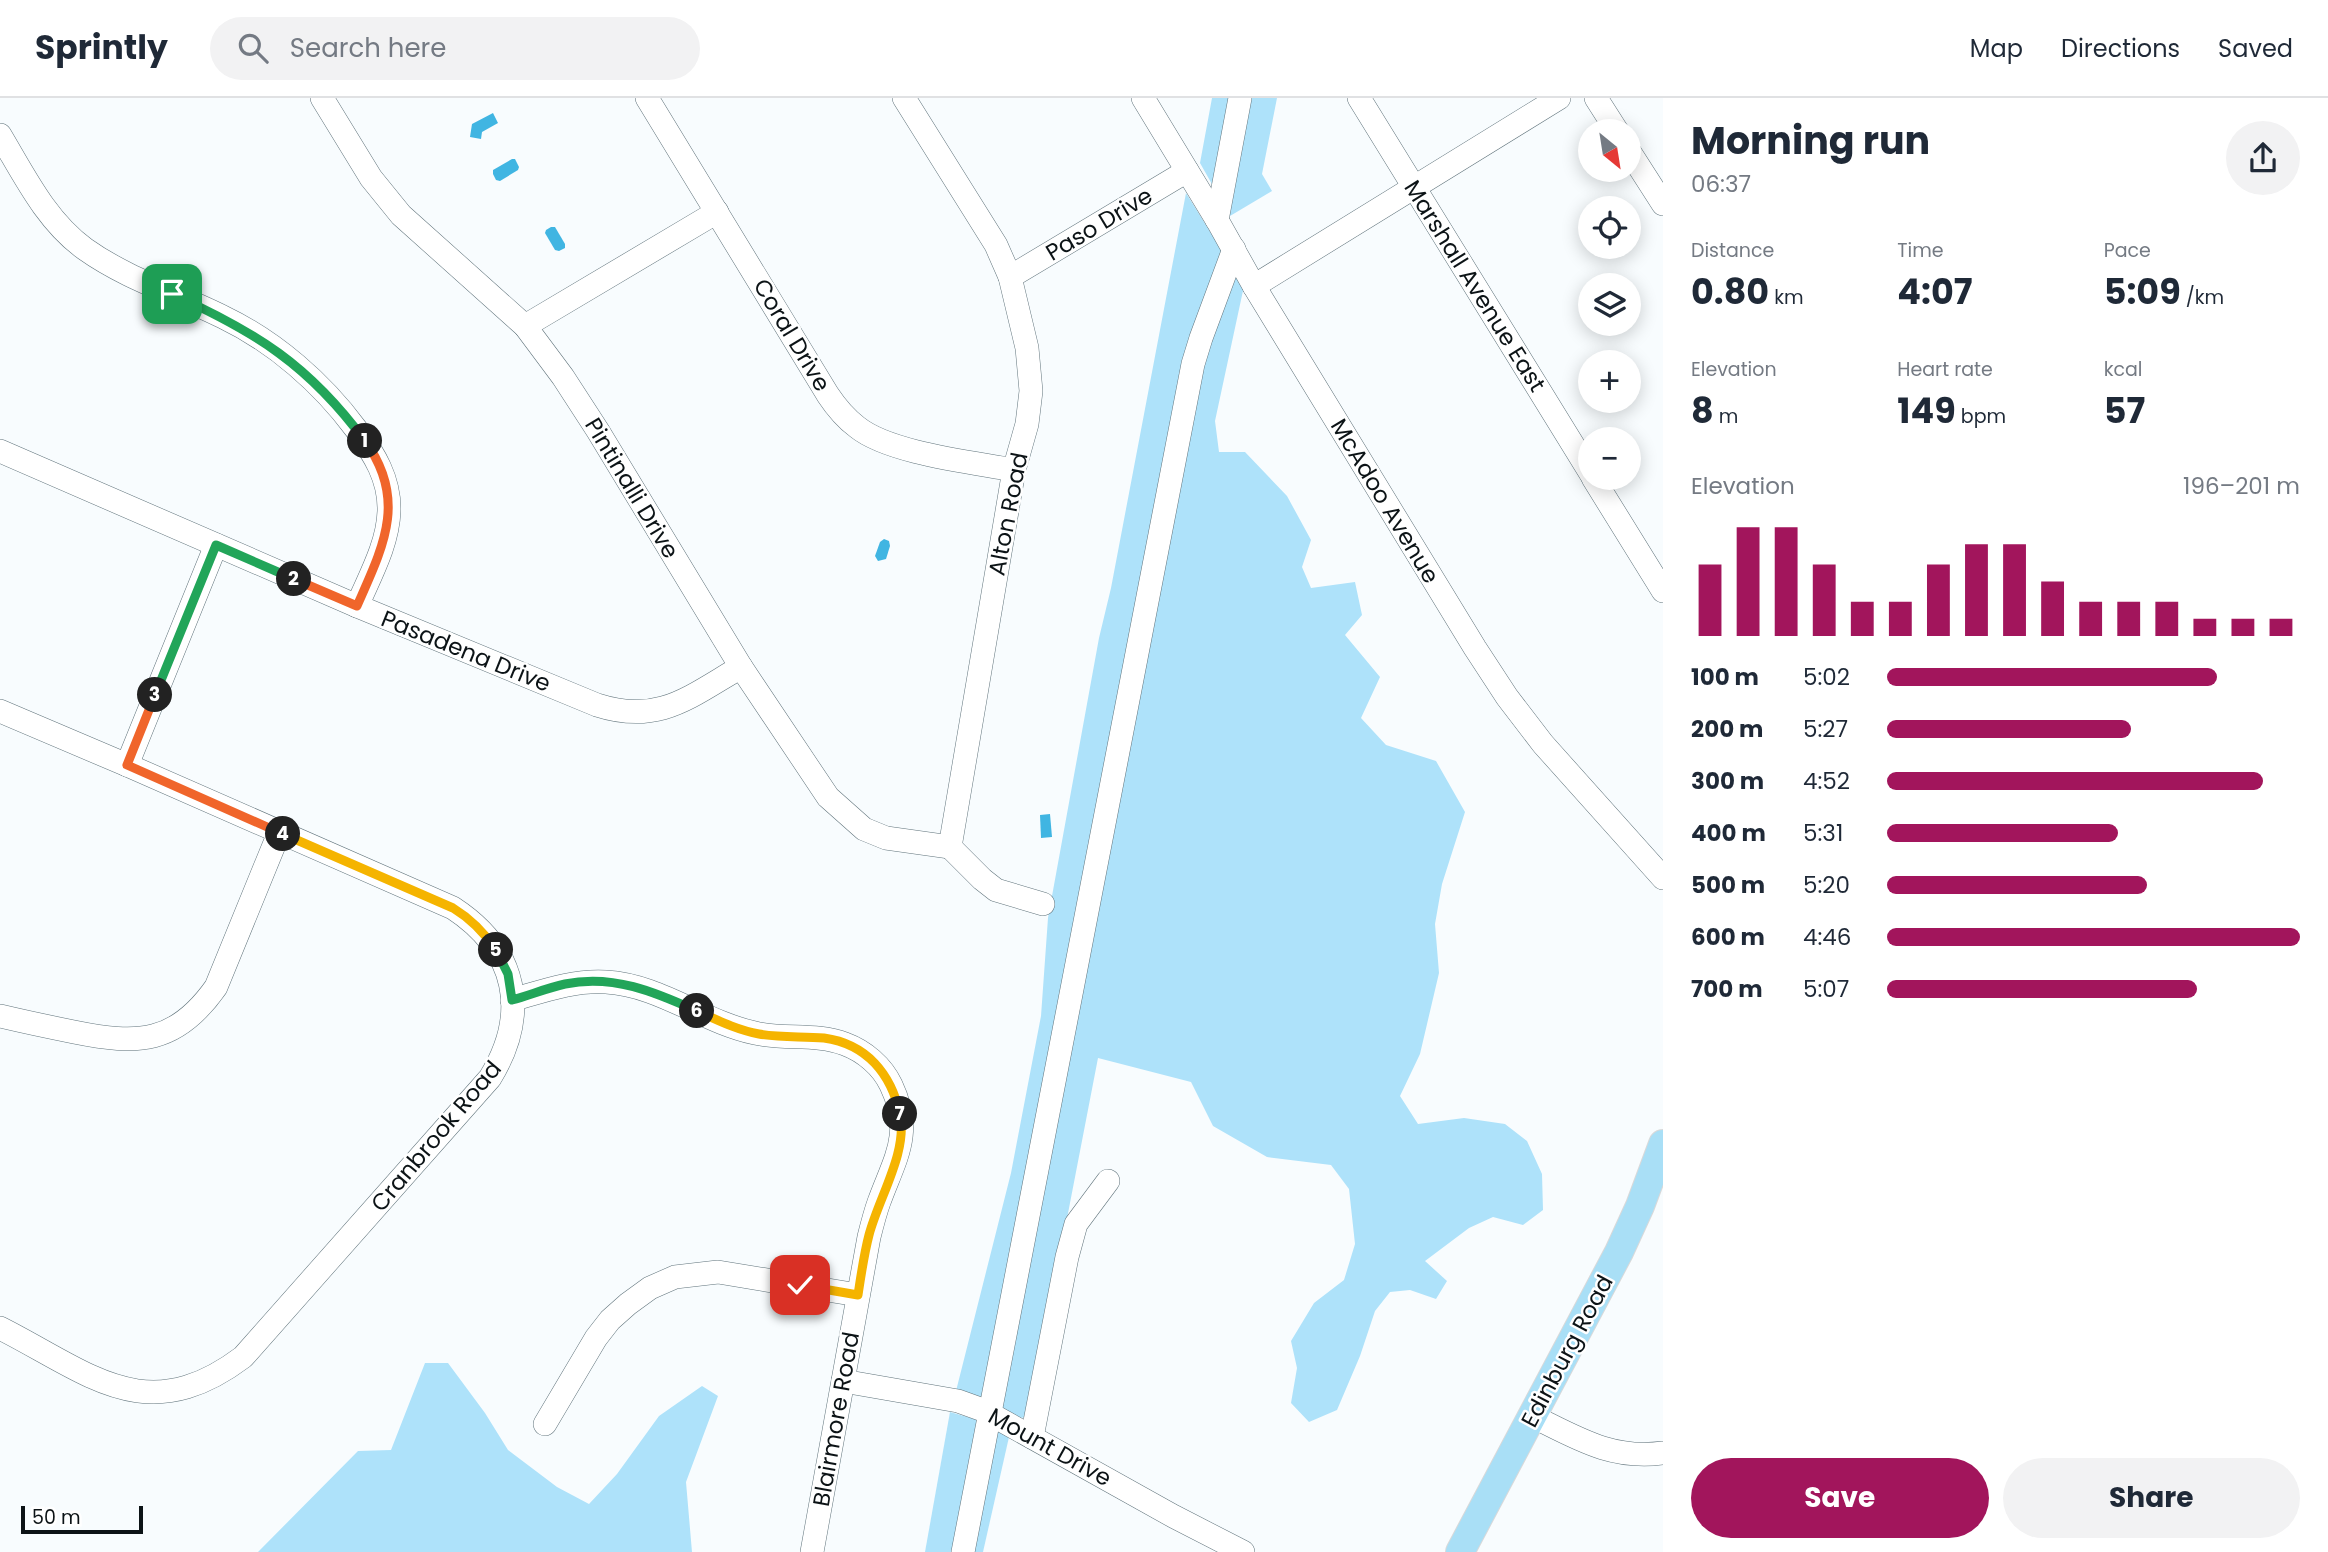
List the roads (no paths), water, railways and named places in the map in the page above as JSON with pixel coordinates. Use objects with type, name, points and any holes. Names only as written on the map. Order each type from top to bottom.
[{"type":"main road","name":"Edinburg Road","points":[[1460,1552],[1619,1252],[1663,1144]]},
{"type":"street","name":"Pintinalli Drive","points":[[322,98],[372,178],[401,215],[525,326],[563,377],[741,667],[822,789],[864,829],[886,838],[950,847]]},
{"type":"street","name":"Coral Drive","points":[[647,98],[841,413],[857,428],[892,445],[1014,470]]},
{"type":"street","name":"Alton Road","points":[[904,98],[996,246],[1010,277],[1027,348],[1031,391],[1027,424],[1014,470],[950,847]]},
{"type":"street","name":"McAdoo Avenue","points":[[1143,98],[1467,636],[1543,744],[1663,878]]},
{"type":"street","points":[[1217,220],[1240,98]]},
{"type":"street","name":"Marshall Avenue East","points":[[1359,98],[1578,453]]},
{"type":"street","points":[[1254,286],[1559,98]]},
{"type":"street","points":[[1596,98],[1609,119]]},
{"type":"street","points":[[0,135],[42,204],[59,226],[82,247],[119,270],[225,318],[261,339],[289,359],[347,416],[383,471],[390,510],[381,552],[357,606]]},
{"type":"street","name":"Paso Drive","points":[[1010,277],[1187,171]]},
{"type":"street","points":[[1642,171],[1663,204]]},
{"type":"street","points":[[525,326],[717,212]]},
{"type":"street","points":[[963,1552],[1193,365],[1200,338],[1234,248]]},
{"type":"street","name":"Pasadena Drive","points":[[0,451],[357,606],[617,712],[657,711],[677,704],[741,667]]},
{"type":"street","name":"Marshall Avenue East","points":[[1601,490],[1663,591]]},
{"type":"street","points":[[127,765],[216,545]]},
{"type":"street","name":"Cranbrook Road","points":[[0,711],[453,908],[470,919],[498,952],[508,974],[513,1016],[502,1059],[490,1078],[243,1357],[224,1371],[205,1381],[182,1388],[150,1392],[118,1388],[95,1380],[0,1328]]},
{"type":"street","points":[[0,1016],[107,1039],[127,1040],[149,1038],[171,1030],[188,1019],[204,1004],[216,986],[279,833]]},
{"type":"street","points":[[950,847],[996,890],[1043,904]]},
{"type":"street","name":"Blairmore Road","points":[[512,1000],[578,982],[629,985],[652,991],[731,1026],[755,1033],[828,1039],[845,1044],[878,1065],[891,1083],[901,1120],[898,1157],[879,1201],[869,1237],[812,1552]]},
{"type":"street","points":[[1032,1437],[1067,1257],[1076,1224],[1108,1181]]},
{"type":"street","points":[[545,1424],[596,1338],[619,1312],[650,1287],[675,1278],[719,1272],[858,1295]]},
{"type":"street","name":"Mount Drive","points":[[843,1381],[958,1401],[991,1414],[1243,1552]]},
{"type":"street","points":[[1532,1416],[1593,1447],[1638,1455],[1663,1453]]},
{"type":"water","points":[[493,113],[498,123],[482,132],[481,139],[470,137],[472,124]]},
{"type":"water","points":[[515,159],[518,170],[500,181],[496,180],[493,170]]},
{"type":"water","points":[[555,227],[565,244],[565,248],[559,251],[555,250],[545,233]]},
{"type":"water","points":[[884,539],[889,541],[890,546],[886,559],[878,561],[875,556],[880,542]]},
{"type":"water","points":[[1050,814],[1052,837],[1041,838],[1040,815]]}]
